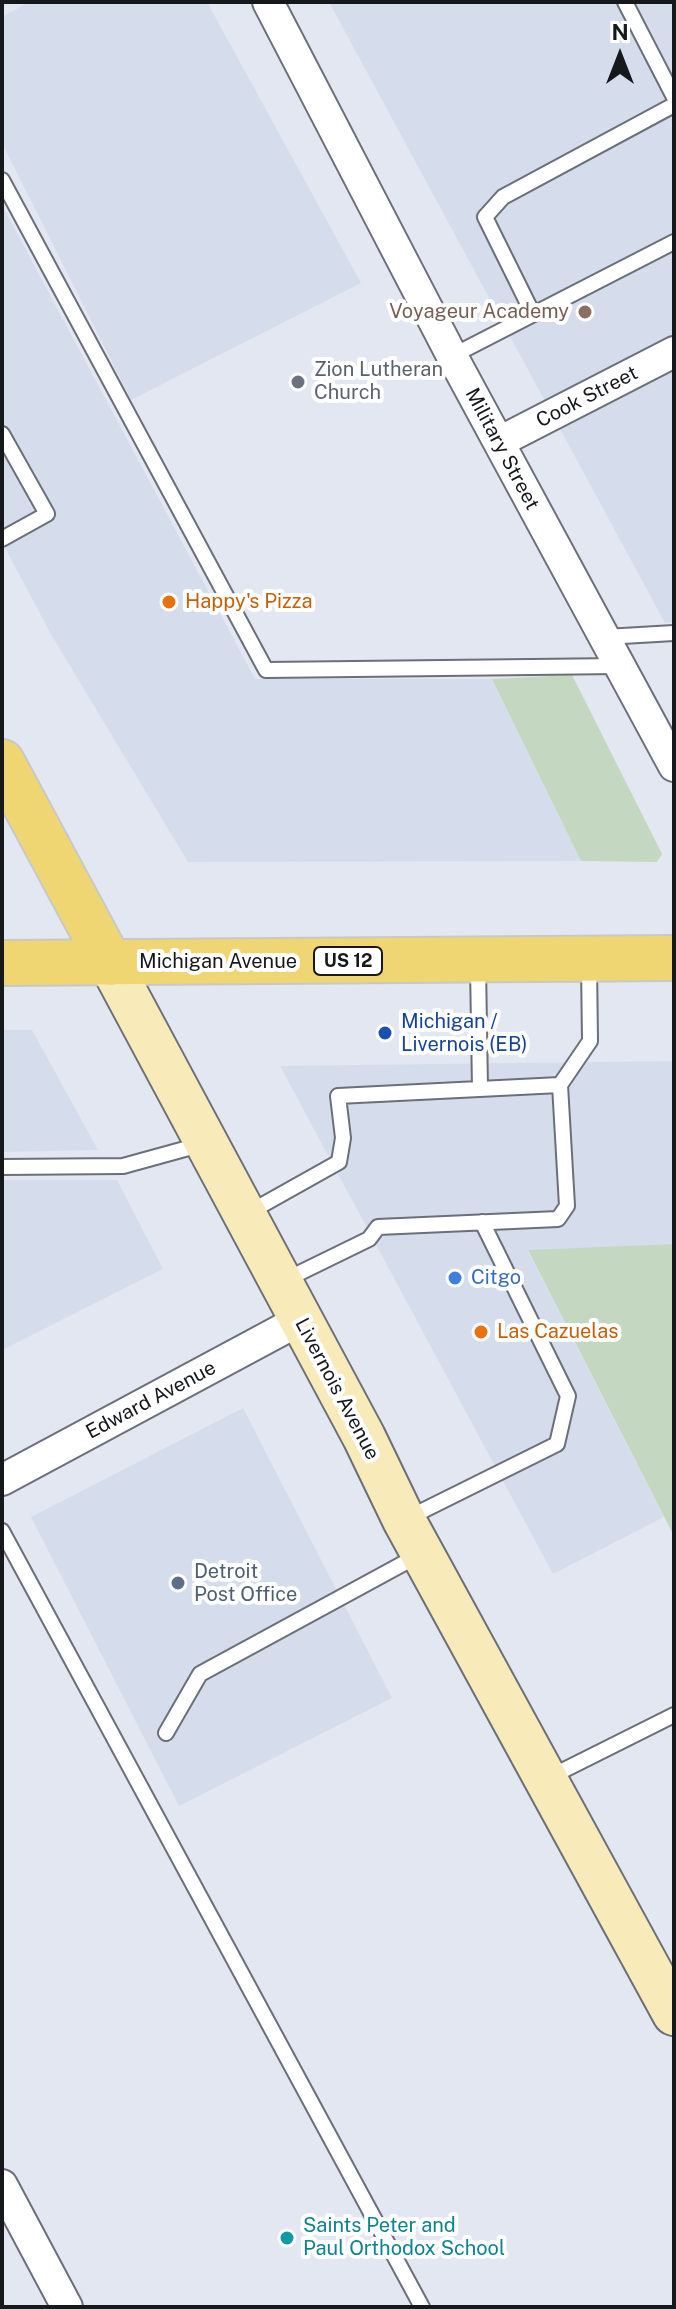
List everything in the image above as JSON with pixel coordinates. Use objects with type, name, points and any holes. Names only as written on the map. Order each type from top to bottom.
[{"type":"main road","name":"Livernois Avenue","points":[[2,762],[364,1437],[413,1537],[674,2014]]},
{"type":"main road","name":"Michigan Avenue","points":[[2,963],[674,958]]},
{"type":"street","name":"Military Street","points":[[268,2],[452,356],[674,766]]},
{"type":"street","name":"Cook Street","points":[[499,442],[674,352]]},
{"type":"street","name":"Edward Avenue","points":[[2,1480],[300,1320]]},
{"type":"street","points":[[2,2185],[67,2307]]},
{"type":"lane","points":[[625,2],[674,97]]},
{"type":"lane","points":[[533,314],[485,217],[503,197],[674,105]]},
{"type":"lane","points":[[2,180],[266,670],[620,666]]},
{"type":"lane","points":[[452,356],[674,242]]},
{"type":"lane","points":[[2,434],[47,514],[2,539]]},
{"type":"lane","points":[[604,637],[674,633]]},
{"type":"lane","points":[[478,960],[480,1089]]},
{"type":"lane","points":[[280,1282],[369,1239],[378,1227],[558,1219],[567,1206],[560,1085],[590,1041],[589,960]]},
{"type":"lane","points":[[244,1215],[339,1162],[343,1138],[338,1096],[560,1085]]},
{"type":"lane","points":[[2,1167],[123,1166],[207,1143]]},
{"type":"lane","points":[[166,1733],[200,1674],[557,1444],[568,1396],[482,1222]]},
{"type":"lane","points":[[2,1531],[422,2307]]},
{"type":"lane","points":[[546,1779],[674,1715]]},
{"type":"shaded area","name":"Voyageur Academy","points":[[29,2],[207,2],[361,283],[131,400],[2,143],[2,17]]},
{"type":"shaded area","name":"Voyageur Academy","points":[[329,2],[674,2],[674,622],[665,623]]},
{"type":"shaded area","points":[[2,205],[255,679],[492,679],[581,861],[188,862],[52,636],[2,542]]},
{"type":"shaded area","points":[[2,1030],[32,1030],[98,1150],[2,1152]]},
{"type":"shaded area","points":[[674,1061],[674,1244],[528,1251],[664,1517],[553,1574],[280,1066]]},
{"type":"shaded area","points":[[2,1180],[117,1180],[163,1269],[2,1350]]},
{"type":"shaded area","points":[[243,1408],[392,1698],[179,1806],[31,1517]]},
{"type":"green space","points":[[572,675],[662,854],[657,862],[581,861],[492,679]]},
{"type":"green space","points":[[674,1244],[674,1536],[528,1250]]},
{"type":"place","name":"Voyageur Academy","points":[[585,312]]},
{"type":"place","name":"Zion Lutheran Church","points":[[298,382]]},
{"type":"place","name":"Happy's Pizza","points":[[169,602]]},
{"type":"place","name":"Michigan / Livernois (EB)","points":[[385,1033]]},
{"type":"place","name":"Citgo","points":[[455,1278]]},
{"type":"place","name":"Las Cazuelas","points":[[481,1332]]},
{"type":"place","name":"Detroit Post Office","points":[[178,1583]]},
{"type":"place","name":"Saints Peter and Paul Orthodox School","points":[[287,2238]]}]
